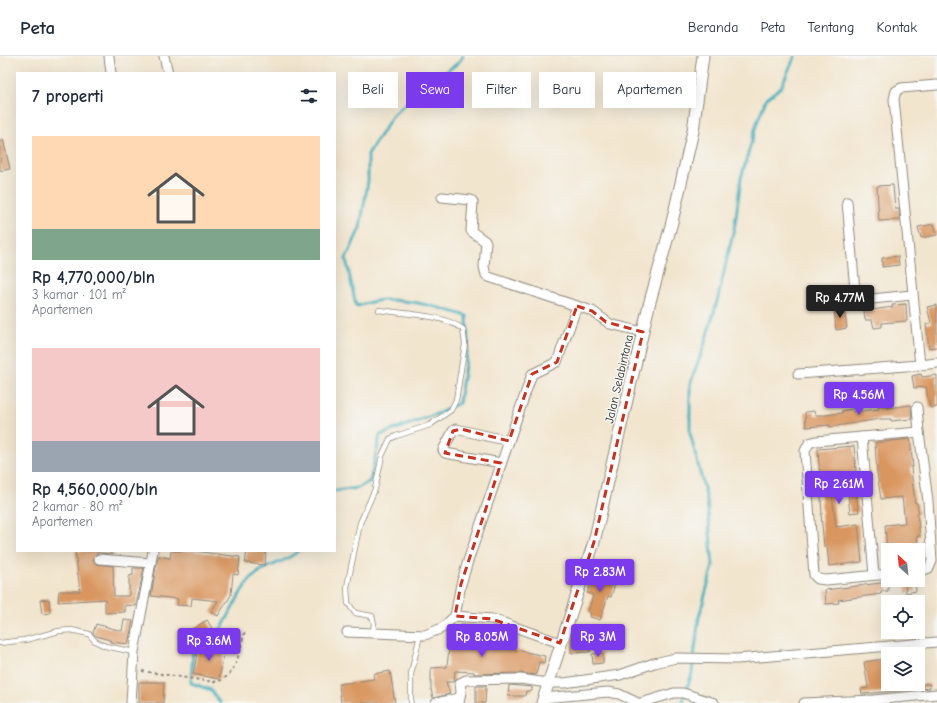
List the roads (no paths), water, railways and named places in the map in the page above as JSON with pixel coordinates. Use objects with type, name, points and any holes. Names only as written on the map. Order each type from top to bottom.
[{"type":"street","points":[[109,56],[110,72]]},
{"type":"street","points":[[164,56],[168,72]]},
{"type":"street","name":"Jalan Selabintana","points":[[543,700],[560,643],[594,542],[643,332],[672,222],[693,131],[703,56]]},
{"type":"street","points":[[920,365],[912,295],[894,94],[900,88],[937,85]]},
{"type":"street","points":[[442,197],[471,200],[473,202],[471,231],[486,242],[484,267],[486,275],[592,311],[606,322],[643,332]]},
{"type":"street","points":[[847,202],[856,301]]},
{"type":"street","points":[[821,304],[912,295]]},
{"type":"street","points":[[347,632],[420,635],[436,631],[455,616],[461,584],[508,441],[532,374],[534,371],[547,368],[557,362],[577,306]]},
{"type":"street","points":[[798,374],[937,363]]},
{"type":"street","points":[[917,407],[919,432],[932,500],[931,565],[925,570]]},
{"type":"street","points":[[501,463],[445,452],[443,450],[453,431],[456,429],[508,441]]},
{"type":"street","points":[[881,574],[822,580],[816,578],[813,570],[806,448],[809,443],[816,441],[919,432]]},
{"type":"street","points":[[862,437],[874,575]]},
{"type":"street","points":[[131,703],[134,652],[153,552]]},
{"type":"street","points":[[98,559],[151,562]]},
{"type":"street","points":[[455,616],[492,619],[560,643]]},
{"type":"street","points":[[436,703],[459,700],[460,683],[462,680],[520,679],[548,683],[564,683],[620,676],[654,663],[676,658],[737,659],[937,642]]},
{"type":"street","points":[[543,700],[608,692],[619,694],[638,703]]},
{"type":"street","points":[[641,703],[669,695],[684,693],[714,703]]},
{"type":"street","points":[[804,703],[873,700],[937,694]]},
{"type":"lane","points":[[373,632],[373,617],[370,615],[355,613],[348,603],[347,587],[360,523],[372,495],[382,456],[390,440],[396,436],[430,425],[452,410],[456,400],[465,344],[463,329],[444,319],[379,310]]},
{"type":"lane","points":[[0,643],[25,640],[59,631],[71,630],[89,634],[95,641],[105,646],[134,652]]},
{"type":"lane","points":[[411,703],[411,674],[420,635]]},
{"type":"waterway","points":[[336,491],[358,488],[370,481],[380,435],[439,413],[459,403],[468,347],[467,316],[436,307],[395,300],[374,301],[356,306],[346,259],[360,228],[368,181],[368,154],[393,115],[421,89],[458,63],[463,56]]},
{"type":"waterway","points":[[682,703],[692,673],[699,617],[713,566],[707,500],[690,433],[690,384],[704,346],[718,298],[735,224],[741,178],[757,123],[766,99],[781,87],[795,56]]},
{"type":"waterway","points":[[220,703],[211,690],[191,683],[193,649],[221,629],[245,586],[255,575],[297,552]]}]
